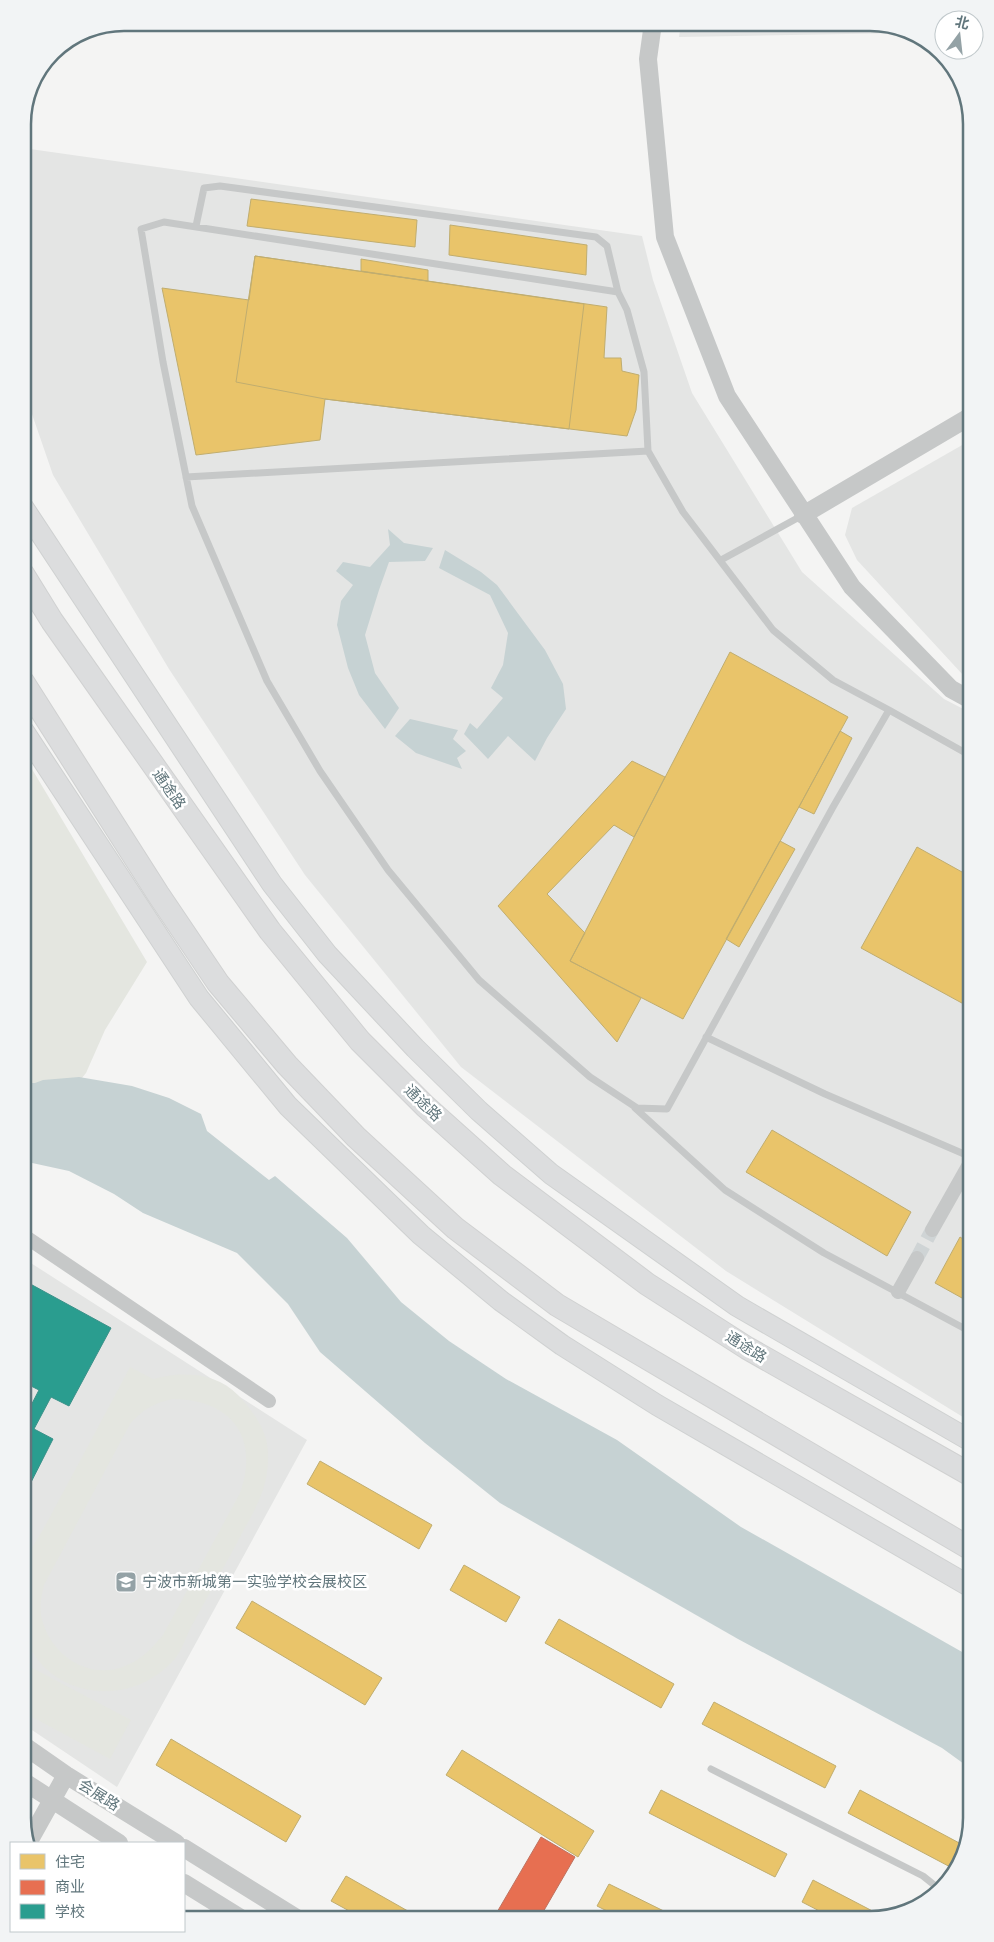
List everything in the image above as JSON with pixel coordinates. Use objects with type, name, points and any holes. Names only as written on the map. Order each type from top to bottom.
[{"type":"main road","points":[[31,520],[272,884],[327,954],[421,1054],[479,1111],[551,1174],[737,1306],[963,1435]]},
{"type":"main road","name":"通途路","points":[[31,587],[52,621],[270,931],[360,1041],[425,1106],[502,1175],[647,1284],[755,1353],[963,1470]]},
{"type":"main road","points":[[31,694],[218,983],[287,1064],[356,1137],[455,1228],[557,1304],[963,1544]]},
{"type":"main road","points":[[31,742],[199,998],[288,1106],[421,1235],[501,1301],[578,1355],[657,1405],[963,1582]]},
{"type":"street","points":[[652,31],[648,59],[665,237],[728,396],[803,515],[852,587],[951,689],[963,695]]},
{"type":"street","points":[[803,515],[963,421]]},
{"type":"street","points":[[932,1230],[963,1177]]},
{"type":"street","points":[[31,1240],[269,1401]]},
{"type":"street","points":[[898,1292],[917,1258]]},
{"type":"street","name":"会展路","points":[[31,1751],[174,1842]]},
{"type":"street","points":[[33,1834],[66,1775]]},
{"type":"street","name":"会展路","points":[[31,1788],[117,1842]]},
{"type":"street","points":[[185,1849],[285,1911]]},
{"type":"street","points":[[185,1884],[229,1911]]},
{"type":"lane","points":[[196,226],[204,188],[220,186],[596,238],[607,246],[618,292],[627,310],[644,372],[648,451],[683,512],[773,630],[833,680],[963,751]]},
{"type":"lane","points":[[618,292],[196,226],[164,222],[141,228],[163,362],[192,506],[267,681],[320,771],[388,870],[480,980],[590,1077],[637,1108],[667,1109],[889,710]]},
{"type":"lane","points":[[186,477],[648,451]]},
{"type":"lane","points":[[721,560],[803,515]]},
{"type":"lane","points":[[706,1038],[825,1094],[963,1153]]},
{"type":"lane","points":[[631,1104],[725,1190],[824,1253],[963,1327]]},
{"type":"lane","points":[[711,1769],[923,1876],[934,1884]]},
{"type":"shaded area","points":[[680,31],[876,31],[890,33],[679,37]]},
{"type":"shaded area","points":[[31,149],[642,236],[653,280],[692,393],[802,572],[944,699],[963,709],[963,1417],[726,1271],[461,1067],[305,875],[169,669],[53,475],[31,411]]},
{"type":"shaded area","points":[[963,445],[963,675],[857,560],[845,535],[852,508]]},
{"type":"shaded area","points":[[388,529],[404,543],[433,548],[425,561],[389,562],[365,635],[375,673],[399,708],[385,729],[359,695],[348,668],[337,625],[341,601],[353,585],[336,571],[343,562],[370,567],[390,545]]},
{"type":"shaded area","points":[[445,550],[481,572],[497,585],[545,650],[563,684],[566,709],[535,761],[508,736],[488,759],[464,734],[470,723],[477,729],[503,698],[491,688],[503,665],[508,633],[490,595],[439,568]]},
{"type":"shaded area","points":[[410,719],[458,730],[453,739],[466,751],[457,758],[462,769],[416,753],[395,736]]},
{"type":"shaded area","points":[[31,767],[147,962],[105,1030],[86,1073],[31,1140]]},
{"type":"shaded area","points":[[79,1077],[132,1086],[169,1098],[201,1114],[207,1131],[269,1180],[275,1176],[347,1238],[401,1302],[449,1341],[506,1379],[617,1440],[741,1527],[963,1652],[963,1763],[942,1748],[738,1639],[500,1503],[425,1443],[320,1352],[288,1304],[237,1253],[143,1213],[114,1194],[69,1171],[31,1163],[31,1083]]},
{"type":"shaded area","name":"宁波市新城第一实验学校会展校区","points":[[31,1263],[307,1440],[117,1787],[31,1729]]},
{"type":"shaded area","points":[[130,1367],[153,1379],[186,1374],[198,1375],[219,1382],[229,1387],[238,1395],[251,1410],[264,1433],[268,1452],[268,1465],[263,1490],[255,1510],[190,1629],[180,1652],[171,1663],[154,1677],[135,1686],[115,1691],[94,1691],[74,1686],[56,1677],[40,1663],[31,1649],[31,1550]],"holes":[[[172,1399],[193,1401],[210,1406],[225,1414],[236,1425],[243,1439],[246,1455],[245,1473],[240,1493],[159,1640],[141,1657],[125,1666],[111,1670],[85,1667],[73,1661],[62,1653],[46,1632],[41,1611],[44,1585],[130,1424],[149,1408]]]},
{"type":"shaded area","points":[[31,1667],[131,1720],[110,1759],[31,1716]]},
{"type":"building: 住宅","points":[[251,199],[417,220],[415,247],[247,226]]},
{"type":"building: 住宅","points":[[450,225],[587,245],[586,275],[449,255]]},
{"type":"building: 住宅","points":[[255,256],[607,307],[604,358],[621,358],[622,371],[639,375],[636,410],[627,436],[325,399],[320,440],[196,455],[162,288],[249,300]]},
{"type":"building: 住宅","points":[[255,256],[584,304],[569,429],[325,399],[236,382]]},
{"type":"building: 住宅","points":[[361,259],[428,270],[428,281],[361,271]]},
{"type":"building: 住宅","points":[[730,652],[848,717],[683,1019],[570,961]]},
{"type":"building: 住宅","points":[[840,731],[852,738],[814,814],[799,807]]},
{"type":"building: 住宅","points":[[632,761],[665,777],[634,837],[614,825],[547,894],[585,933],[570,961],[641,998],[617,1042],[498,906]]},
{"type":"building: 住宅","points":[[780,841],[795,849],[739,947],[726,939]]},
{"type":"building: 住宅","points":[[917,847],[963,873],[963,1004],[861,948]]},
{"type":"building: 住宅","points":[[772,1130],[911,1212],[887,1256],[746,1172]]},
{"type":"building: 住宅","points":[[960,1237],[963,1239],[963,1299],[935,1283]]},
{"type":"building: 住宅","points":[[320,1461],[432,1525],[419,1549],[307,1484]]},
{"type":"building: 住宅","points":[[464,1565],[520,1597],[506,1622],[450,1590]]},
{"type":"building: 住宅","points":[[252,1601],[382,1678],[365,1705],[236,1628]]},
{"type":"building: 住宅","points":[[559,1619],[674,1684],[661,1708],[545,1643]]},
{"type":"building: 住宅","points":[[714,1702],[836,1766],[825,1788],[702,1724]]},
{"type":"building: 住宅","points":[[171,1739],[301,1816],[286,1842],[156,1765]]},
{"type":"building: 住宅","points":[[462,1750],[594,1831],[578,1857],[446,1775]]},
{"type":"building: 住宅","points":[[661,1790],[787,1854],[775,1877],[649,1813]]},
{"type":"building: 住宅","points":[[860,1790],[960,1843],[949,1866],[848,1813]]},
{"type":"building: 住宅","points":[[346,1876],[408,1911],[349,1911],[331,1901]]},
{"type":"building: 住宅","points":[[813,1880],[872,1911],[819,1911],[802,1902]]},
{"type":"building: 住宅","points":[[609,1884],[664,1911],[607,1911],[597,1906]]},
{"type":"building: 商业","points":[[541,1837],[575,1857],[544,1911],[498,1911]]},
{"type":"building: 学校","points":[[31,1284],[111,1328],[69,1406],[51,1397],[34,1429],[53,1439],[31,1482],[31,1405],[39,1390],[31,1386]]},
{"type":"tunnel","points":[[917,1258],[932,1230]]},
{"type":"place","name":"宁波市新城第一实验学校会展校区","points":[[126,1582]]}]
